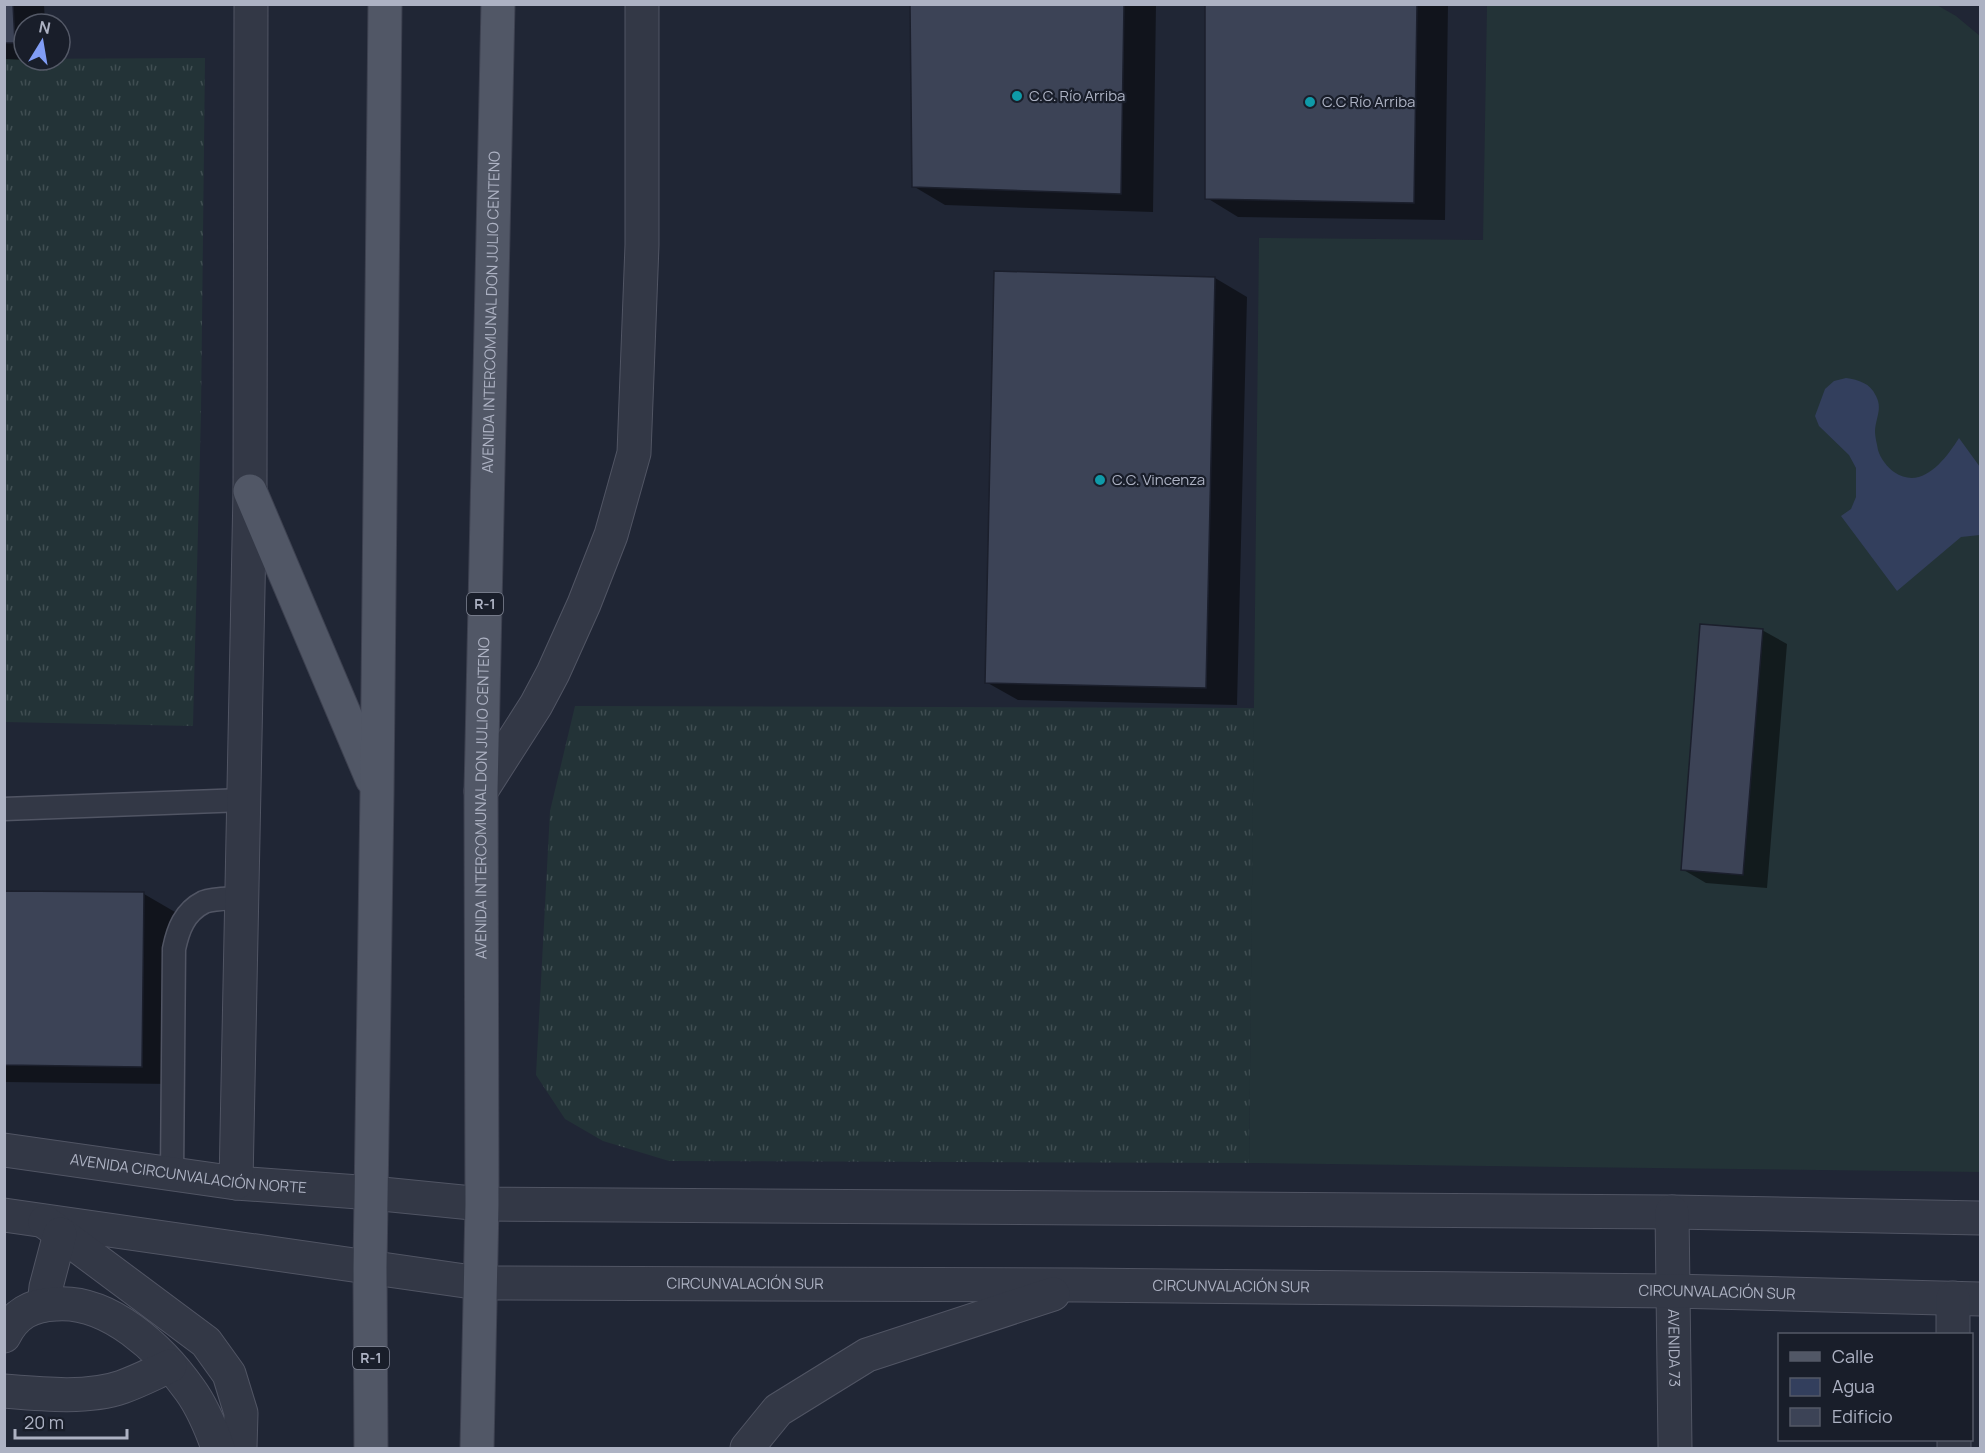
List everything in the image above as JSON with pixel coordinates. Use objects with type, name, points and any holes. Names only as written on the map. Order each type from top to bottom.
[{"type":"main road","name":"R-1","points":[[371,1449],[370,1268],[385,4]]},
{"type":"main road","name":"AVENIDA INTERCOMUNAL DON JULIO CENTENO","points":[[477,1449],[482,1204],[481,791],[498,4]]},
{"type":"main road","points":[[250,491],[377,792]]},
{"type":"street","points":[[236,1183],[250,491],[251,4]]},
{"type":"street","points":[[481,791],[536,705],[558,663],[611,535],[634,453],[642,245],[642,4]]},
{"type":"street","name":"AVENIDA CIRCUNVALACIÓN NORTE","points":[[4,1150],[236,1183],[482,1204]]},
{"type":"street","points":[[482,1204],[1672,1212],[1980,1218]]},
{"type":"street","name":"AVENIDA 73","points":[[1672,1212],[1675,1449]]},
{"type":"street","points":[[4,1215],[51,1227],[370,1268]]},
{"type":"street","points":[[44,1305],[51,1227]]},
{"type":"street","points":[[51,1227],[206,1342],[229,1374],[241,1413],[240,1449]]},
{"type":"street","name":"CIRCUNVALACIÓN SUR","points":[[370,1268],[479,1283],[1081,1285],[1673,1291],[1967,1298]]},
{"type":"street","points":[[747,1449],[778,1410],[867,1355],[1081,1285]]},
{"type":"street","points":[[1954,1333],[1967,1298]]},
{"type":"street","points":[[4,1336],[11,1322],[25,1312],[44,1305],[68,1303],[94,1308],[121,1322],[151,1346],[195,1398],[209,1422],[218,1449]]},
{"type":"street","points":[[4,1391],[47,1395],[83,1394],[121,1388],[170,1366]]},
{"type":"lane","points":[[4,808],[244,800]]},
{"type":"lane","points":[[172,1174],[174,950],[178,929],[190,911],[205,902],[242,898]]},
{"type":"green space","points":[[1935,4],[1956,16],[1980,36],[1980,1172],[1249,1163],[1259,238],[1483,240],[1487,5]]},
{"type":"green space","points":[[205,58],[201,413],[193,726],[5,722],[5,59],[12,59],[12,72],[72,72],[72,59]]},
{"type":"green space","points":[[575,706],[1255,708],[1249,1163],[669,1161],[603,1141],[565,1119],[536,1075],[550,811]]},
{"type":"water","points":[[1846,378],[1864,383],[1876,396],[1879,405],[1875,427],[1878,450],[1884,462],[1894,472],[1904,477],[1914,478],[1923,475],[1940,463],[1959,438],[1980,467],[1980,535],[1961,537],[1897,591],[1841,516],[1851,509],[1856,497],[1856,468],[1849,455],[1819,426],[1815,416],[1825,389],[1834,381]]},
{"type":"building","points":[[4,4],[13,4],[12,43],[4,43]]},
{"type":"building","name":"C.C. Río Arriba","points":[[910,4],[1124,4],[1121,194],[912,187]]},
{"type":"building","name":"C.C Río Arriba","points":[[1205,4],[1417,4],[1414,203],[1205,199]]},
{"type":"building","name":"C.C. Vincenza","points":[[994,271],[1215,277],[1206,688],[985,683]]},
{"type":"building","points":[[1700,624],[1763,629],[1743,875],[1681,870]]},
{"type":"building","points":[[4,891],[144,892],[142,1067],[4,1065]]},
{"type":"place","name":"C.C. Río Arriba","points":[[1017,96]]},
{"type":"place","name":"C.C Río Arriba","points":[[1310,102]]},
{"type":"place","name":"C.C. Vincenza","points":[[1100,480]]}]
